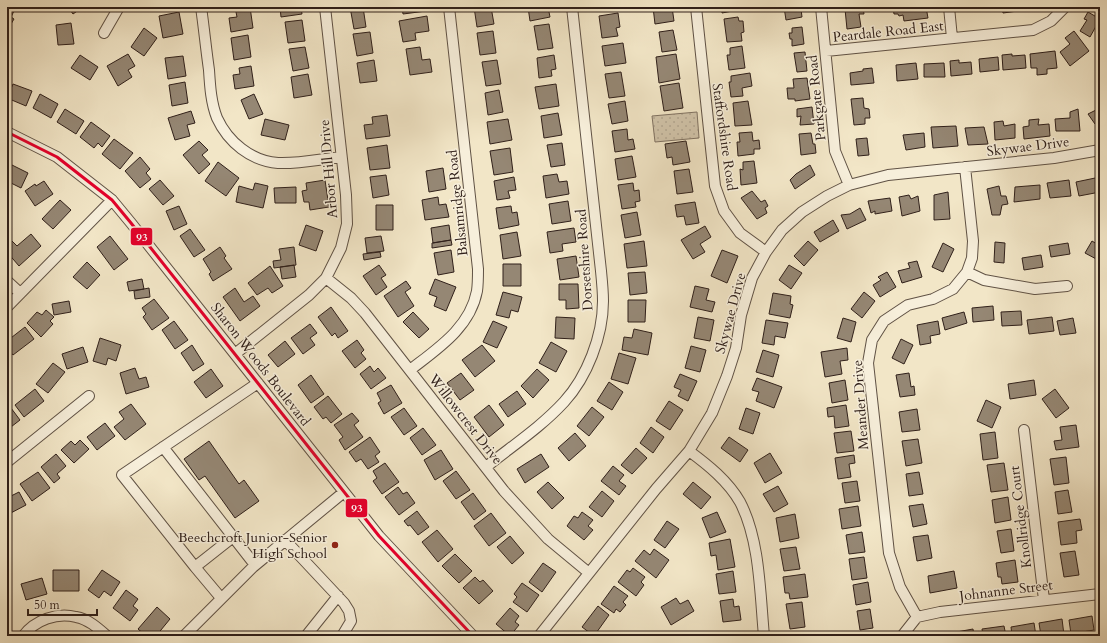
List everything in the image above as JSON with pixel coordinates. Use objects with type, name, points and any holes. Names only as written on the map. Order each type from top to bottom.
[{"type":"street","points":[[104,33],[119,7]]},
{"type":"street","points":[[201,7],[212,102],[217,118],[235,143],[240,148],[254,156],[276,163],[291,163],[342,157]]},
{"type":"street","name":"Arbor Hill Drive","points":[[235,354],[309,294],[326,278],[341,248],[347,224],[346,195],[325,7]]},
{"type":"street","name":"Balsamridge Road","points":[[410,370],[446,341],[459,328],[470,311],[477,291],[478,269],[449,7]]},
{"type":"street","name":"Dorsetshire Road","points":[[486,467],[544,421],[564,402],[579,382],[591,359],[599,334],[603,303],[601,271],[572,7]]},
{"type":"street","name":"Staffordshire Road","points":[[696,7],[715,186],[724,211],[740,232],[766,252]]},
{"type":"street","name":"Parkgate Road","points":[[821,7],[835,152],[849,185]]},
{"type":"street","points":[[949,7],[952,38]]},
{"type":"street","name":"Peardale Road East","points":[[826,51],[1033,30],[1051,21],[1065,7]]},
{"type":"street","name":"Sharon Woods Boulevard","points":[[7,132],[57,157],[112,200],[132,223],[379,536],[473,636]]},
{"type":"street","name":"Skywae Drive","points":[[539,636],[689,451],[712,413],[727,376],[736,348],[741,315],[752,278],[766,252],[782,230],[802,212],[827,196],[849,185],[888,175],[1054,158],[1100,150]]},
{"type":"street","name":"Meander Drive","points":[[917,617],[900,587],[890,553],[868,363],[872,340],[884,321],[908,305],[933,299],[953,289],[967,272],[972,258],[973,241],[965,167]]},
{"type":"street","points":[[7,307],[112,200]]},
{"type":"street","points":[[967,272],[984,280],[1035,290],[1067,286]]},
{"type":"street","name":"Willowcrest Drive","points":[[326,278],[351,298],[410,370],[504,491],[548,539],[590,573]]},
{"type":"street","points":[[7,281],[20,293]]},
{"type":"street","points":[[221,598],[122,475],[258,383]]},
{"type":"street","points":[[7,462],[89,396]]},
{"type":"street","name":"Knollridge Court","points":[[1024,430],[1044,600]]},
{"type":"street","points":[[163,447],[255,565]]},
{"type":"street","points":[[689,451],[708,465],[726,482],[740,501],[749,522],[755,546],[764,636]]},
{"type":"street","points":[[184,636],[255,565],[344,492]]},
{"type":"street","points":[[195,567],[233,537]]},
{"type":"street","points":[[285,540],[338,596],[349,611],[351,621],[342,636]]},
{"type":"street","name":"Johnanne Street","points":[[917,617],[940,612],[1100,594]]},
{"type":"street","points":[[306,636],[338,596]]},
{"type":"street","points":[[23,636],[40,622],[58,615],[76,617],[93,624],[108,636]]},
{"type":"street","points":[[902,636],[917,617]]},
{"type":"shaded area","points":[[697,112],[699,138],[655,142],[652,116]]},
{"type":"building","points":[[7,7],[15,9],[11,17],[14,19],[8,29]]},
{"type":"building","points":[[68,7],[83,7],[73,14]]},
{"type":"building","points":[[235,7],[250,7],[253,28],[231,32],[229,18],[237,17]]},
{"type":"building","points":[[280,7],[301,7],[302,14],[281,17]]},
{"type":"building","points":[[350,7],[363,7],[366,27],[354,29]]},
{"type":"building","points":[[402,7],[425,7],[426,11],[403,14]]},
{"type":"building","points":[[474,7],[491,7],[494,24],[477,27]]},
{"type":"building","points":[[528,7],[548,7],[550,17],[530,21]]},
{"type":"building","points":[[653,7],[672,7],[674,21],[655,24]]},
{"type":"building","points":[[722,7],[743,7],[743,9],[722,13]]},
{"type":"building","points":[[784,7],[797,7],[798,9],[801,9],[802,17],[786,20]]},
{"type":"building","points":[[863,7],[864,14],[859,14],[861,27],[847,29],[845,9]]},
{"type":"building","points":[[926,7],[928,18],[904,21],[903,15],[899,16],[898,14],[894,14],[893,8]]},
{"type":"building","points":[[1002,7],[1025,7],[1025,10],[1003,13]]},
{"type":"building","points":[[179,12],[183,34],[163,38],[159,16]]},
{"type":"building","points":[[1088,12],[1100,19],[1090,37],[1080,31],[1087,20],[1084,19]]},
{"type":"building","points":[[618,13],[620,27],[616,28],[618,36],[602,38],[599,16]]},
{"type":"building","points":[[427,16],[429,31],[415,33],[416,40],[403,42],[399,21]]},
{"type":"building","points":[[738,17],[739,21],[743,21],[744,32],[741,33],[742,41],[727,42],[724,19]]},
{"type":"building","points":[[302,20],[305,41],[288,43],[285,22]]},
{"type":"building","points":[[71,23],[74,44],[58,45],[56,25]]},
{"type":"building","points":[[549,24],[553,48],[538,50],[534,26]]},
{"type":"building","points":[[802,27],[804,44],[792,46],[792,39],[790,39],[789,33],[792,33],[792,28]]},
{"type":"building","points":[[144,28],[157,38],[144,56],[131,47]]},
{"type":"building","points":[[673,30],[677,50],[662,52],[659,32]]},
{"type":"building","points":[[493,31],[496,53],[480,55],[477,33]]},
{"type":"building","points":[[1074,31],[1089,51],[1070,66],[1060,52],[1070,44],[1065,38]]},
{"type":"building","points":[[370,32],[373,53],[357,56],[353,34]]},
{"type":"building","points":[[248,35],[251,57],[234,60],[231,38]]},
{"type":"building","points":[[623,43],[626,63],[605,66],[602,46]]},
{"type":"building","points":[[742,46],[745,68],[729,70],[727,55],[730,55],[730,48]]},
{"type":"building","points":[[305,47],[309,68],[293,71],[289,49]]},
{"type":"building","points":[[420,47],[422,60],[430,59],[432,72],[410,75],[406,49]]},
{"type":"building","points":[[1055,51],[1057,68],[1047,69],[1047,74],[1037,75],[1037,68],[1031,68],[1030,54]]},
{"type":"building","points":[[805,52],[807,71],[797,72],[794,53]]},
{"type":"building","points":[[128,54],[135,66],[128,70],[132,77],[118,86],[107,66]]},
{"type":"building","points":[[676,54],[680,79],[659,83],[656,57]]},
{"type":"building","points":[[1012,54],[1012,56],[1025,55],[1026,68],[1003,70],[1002,55]]},
{"type":"building","points":[[80,55],[98,67],[90,80],[71,68]]},
{"type":"building","points":[[554,55],[556,69],[551,70],[552,76],[539,78],[537,58]]},
{"type":"building","points":[[183,56],[186,76],[168,79],[165,58]]},
{"type":"building","points":[[998,57],[999,70],[980,72],[979,59]]},
{"type":"building","points":[[374,60],[377,81],[360,83],[357,63]]},
{"type":"building","points":[[497,60],[501,84],[486,86],[482,62]]},
{"type":"building","points":[[959,60],[959,63],[971,62],[972,74],[951,76],[950,61]]},
{"type":"building","points":[[916,63],[918,79],[897,81],[896,65]]},
{"type":"building","points":[[944,63],[945,77],[924,77],[924,64]]},
{"type":"building","points":[[251,66],[254,86],[235,89],[233,75],[240,74],[239,68]]},
{"type":"building","points":[[872,68],[874,83],[851,85],[850,73]]},
{"type":"building","points":[[621,72],[625,96],[609,98],[605,74]]},
{"type":"building","points":[[750,73],[752,86],[742,88],[743,96],[731,97],[729,82],[731,82],[731,76]]},
{"type":"building","points":[[308,74],[312,95],[294,98],[291,77]]},
{"type":"building","points":[[807,78],[810,99],[795,101],[795,99],[788,99],[787,88],[794,88],[793,79]]},
{"type":"building","points":[[185,82],[188,103],[172,106],[169,85]]},
{"type":"building","points":[[679,83],[683,108],[664,111],[660,86]]},
{"type":"building","points":[[13,84],[32,91],[26,106],[7,98]]},
{"type":"building","points":[[556,84],[559,106],[539,109],[535,87]]},
{"type":"building","points":[[499,90],[503,112],[488,115],[485,93]]},
{"type":"building","points":[[40,94],[58,104],[51,118],[33,108]]},
{"type":"building","points":[[254,94],[263,114],[249,119],[241,100]]},
{"type":"building","points":[[863,98],[864,108],[869,109],[870,118],[865,118],[865,124],[854,125],[851,99]]},
{"type":"building","points":[[1100,100],[1100,108],[1097,102]]},
{"type":"building","points":[[625,101],[628,121],[612,124],[608,104]]},
{"type":"building","points":[[748,101],[752,125],[735,126],[733,103]]},
{"type":"building","points":[[812,107],[814,124],[800,125],[801,116],[797,117],[797,109]]},
{"type":"building","points":[[1100,108],[1100,121],[1095,124],[1088,114]]},
{"type":"building","points":[[65,109],[84,121],[76,134],[57,122]]},
{"type":"building","points":[[1078,109],[1080,131],[1056,131],[1055,119],[1070,118],[1070,112]]},
{"type":"building","points":[[191,111],[195,123],[187,125],[190,136],[175,140],[168,118]]},
{"type":"building","points":[[558,113],[562,135],[544,138],[541,116]]},
{"type":"building","points":[[387,115],[390,136],[366,139],[364,125],[373,124],[372,117]]},
{"type":"building","points":[[265,119],[289,125],[285,140],[261,135]]},
{"type":"building","points":[[508,119],[512,140],[490,144],[487,122]]},
{"type":"building","points":[[1039,119],[1038,125],[1049,124],[1050,136],[1024,139],[1023,127],[1029,126],[1029,120]]},
{"type":"building","points":[[1003,121],[1004,126],[1015,124],[1015,138],[995,140],[994,122]]},
{"type":"building","points":[[91,122],[110,136],[102,147],[98,143],[94,148],[80,137]]},
{"type":"building","points":[[956,126],[958,146],[933,148],[931,127]]},
{"type":"building","points":[[984,127],[988,144],[968,145],[965,128]]},
{"type":"building","points":[[627,129],[628,140],[633,139],[635,149],[615,152],[612,131]]},
{"type":"building","points":[[752,132],[753,141],[759,140],[760,149],[754,149],[754,154],[738,156],[737,142],[740,142],[739,133]]},
{"type":"building","points":[[811,133],[813,144],[815,144],[816,153],[801,155],[799,134]]},
{"type":"building","points":[[924,133],[925,147],[906,150],[903,135]]},
{"type":"building","points":[[867,138],[869,155],[858,156],[856,139]]},
{"type":"building","points":[[114,139],[133,153],[120,169],[102,154]]},
{"type":"building","points":[[199,141],[208,150],[202,155],[210,164],[199,174],[183,155]]},
{"type":"building","points":[[686,141],[690,162],[673,165],[672,157],[667,158],[665,144]]},
{"type":"building","points":[[562,143],[565,165],[551,167],[547,145]]},
{"type":"building","points":[[387,145],[390,168],[370,170],[367,148]]},
{"type":"building","points":[[510,148],[513,172],[494,175],[490,151]]},
{"type":"building","points":[[632,156],[636,177],[618,180],[615,159]]},
{"type":"building","points":[[140,157],[150,169],[146,173],[151,179],[140,188],[125,171]]},
{"type":"building","points":[[754,161],[757,183],[741,185],[740,169],[743,170],[743,162]]},
{"type":"building","points":[[218,162],[239,178],[226,196],[205,181]]},
{"type":"building","points":[[8,163],[28,173],[21,188],[7,181]]},
{"type":"building","points":[[810,165],[815,175],[795,189],[790,180]]},
{"type":"building","points":[[443,168],[446,189],[429,192],[426,171]]},
{"type":"building","points":[[689,169],[693,192],[677,194],[674,171]]},
{"type":"building","points":[[557,174],[559,182],[567,181],[569,194],[546,198],[543,176]]},
{"type":"building","points":[[386,175],[389,195],[373,198],[370,177]]},
{"type":"building","points":[[514,177],[516,190],[508,191],[510,198],[497,200],[494,181]]},
{"type":"building","points":[[1100,177],[1100,192],[1079,196],[1076,182]]},
{"type":"building","points":[[160,180],[174,196],[163,205],[149,189]]},
{"type":"building","points":[[325,180],[329,207],[310,210],[309,202],[304,202],[302,191],[307,190],[306,183]]},
{"type":"building","points":[[1069,180],[1071,196],[1050,198],[1047,183]]},
{"type":"building","points":[[44,181],[53,194],[35,206],[25,191],[35,184],[36,186]]},
{"type":"building","points":[[255,183],[268,186],[263,208],[236,202],[239,186],[253,190]]},
{"type":"building","points":[[633,183],[634,191],[639,190],[640,201],[635,202],[636,207],[622,209],[618,185]]},
{"type":"building","points":[[1040,185],[1040,199],[1014,202],[1015,187]]},
{"type":"building","points":[[999,186],[1001,196],[1006,196],[1008,204],[1002,205],[1000,215],[992,215],[987,189]]},
{"type":"building","points":[[296,187],[296,203],[275,203],[274,188]]},
{"type":"building","points":[[752,191],[761,202],[765,200],[768,206],[765,208],[767,213],[757,219],[741,198]]},
{"type":"building","points":[[948,192],[950,219],[934,220],[934,195]]},
{"type":"building","points":[[909,195],[911,199],[918,196],[920,211],[902,216],[899,197]]},
{"type":"building","points":[[438,197],[439,205],[446,204],[449,217],[425,220],[422,200]]},
{"type":"building","points":[[890,198],[892,211],[875,214],[875,211],[871,213],[868,201]]},
{"type":"building","points":[[60,200],[71,210],[53,229],[42,219]]},
{"type":"building","points":[[568,201],[571,221],[552,224],[549,204]]},
{"type":"building","points":[[695,202],[699,223],[686,225],[684,216],[677,217],[675,205]]},
{"type":"building","points":[[376,205],[393,205],[393,230],[376,230]]},
{"type":"building","points":[[179,206],[187,224],[174,230],[166,211]]},
{"type":"building","points":[[511,206],[512,213],[517,212],[519,225],[499,229],[496,208]]},
{"type":"building","points":[[860,208],[866,220],[847,229],[841,215],[850,214]]},
{"type":"building","points":[[637,212],[641,235],[625,238],[621,215]]},
{"type":"building","points":[[833,220],[839,231],[820,242],[814,232]]},
{"type":"building","points":[[306,225],[323,231],[316,251],[299,245]]},
{"type":"building","points":[[449,225],[451,240],[433,243],[431,228]]},
{"type":"building","points":[[705,226],[711,237],[700,244],[705,252],[693,259],[681,240]]},
{"type":"building","points":[[574,228],[576,242],[562,244],[563,251],[550,253],[547,232]]},
{"type":"building","points":[[190,229],[205,250],[194,257],[180,236]]},
{"type":"building","points":[[517,232],[521,256],[503,259],[500,235]]},
{"type":"building","points":[[31,234],[41,246],[19,266],[7,252],[7,246],[12,241],[17,246]]},
{"type":"building","points":[[110,236],[128,259],[114,270],[97,247]]},
{"type":"building","points":[[381,236],[384,251],[367,253],[365,238]]},
{"type":"building","points":[[451,240],[452,245],[432,248],[432,243]]},
{"type":"building","points":[[644,241],[647,266],[627,268],[624,244]]},
{"type":"building","points":[[808,241],[818,250],[804,266],[794,256]]},
{"type":"building","points":[[1092,241],[1100,246],[1100,261],[1085,253]]},
{"type":"building","points":[[995,242],[1005,243],[1004,263],[994,262]]},
{"type":"building","points":[[943,243],[954,249],[943,272],[932,267]]},
{"type":"building","points":[[1068,243],[1070,254],[1051,257],[1049,246]]},
{"type":"building","points":[[220,247],[226,256],[224,258],[232,269],[213,281],[209,274],[211,272],[203,259]]},
{"type":"building","points":[[294,247],[296,265],[274,268],[273,261],[281,260],[279,249]]},
{"type":"building","points":[[451,250],[454,272],[438,275],[434,253]]},
{"type":"building","points":[[722,250],[738,256],[727,283],[711,276]]},
{"type":"building","points":[[380,252],[381,257],[364,260],[363,254]]},
{"type":"building","points":[[1041,255],[1043,267],[1024,270],[1022,258]]},
{"type":"building","points":[[576,256],[579,277],[560,280],[557,259]]},
{"type":"building","points":[[917,261],[922,277],[902,283],[898,271],[910,268],[908,263]]},
{"type":"building","points":[[87,262],[100,275],[87,289],[73,277]]},
{"type":"building","points":[[503,264],[521,264],[521,286],[503,286]]},
{"type":"building","points":[[294,265],[296,277],[282,279],[280,267]]},
{"type":"building","points":[[379,265],[386,275],[381,278],[387,287],[376,295],[363,276]]},
{"type":"building","points":[[789,265],[802,273],[791,289],[779,280]]},
{"type":"building","points":[[270,266],[283,286],[272,293],[268,288],[257,295],[248,283]]},
{"type":"building","points":[[645,272],[647,293],[630,295],[628,273]]},
{"type":"building","points":[[887,272],[896,287],[880,297],[873,285],[881,280],[878,277]]},
{"type":"building","points":[[142,279],[144,289],[129,291],[127,282]]},
{"type":"building","points":[[435,279],[456,287],[446,311],[434,306],[437,297],[429,294]]},
{"type":"building","points":[[406,281],[411,288],[405,292],[414,306],[398,317],[384,296]]},
{"type":"building","points":[[559,284],[578,284],[579,308],[566,309],[566,300],[559,300]]},
{"type":"building","points":[[695,286],[709,289],[706,300],[715,302],[712,312],[690,307]]},
{"type":"building","points":[[149,288],[150,297],[135,299],[134,291]]},
{"type":"building","points":[[235,288],[244,302],[253,296],[260,306],[240,321],[223,297]]},
{"type":"building","points":[[503,292],[522,297],[518,312],[511,310],[509,318],[496,315]]},
{"type":"building","points":[[864,292],[875,301],[862,318],[851,309]]},
{"type":"building","points":[[773,293],[791,296],[790,304],[793,305],[790,318],[769,314]]},
{"type":"building","points":[[154,299],[169,318],[152,330],[143,317],[146,314],[142,308]]},
{"type":"building","points":[[628,300],[646,300],[645,322],[628,322]]},
{"type":"building","points":[[69,301],[71,312],[54,315],[52,304]]},
{"type":"building","points":[[993,306],[994,320],[973,322],[972,308]]},
{"type":"building","points":[[331,307],[348,331],[338,338],[335,333],[332,336],[318,317]]},
{"type":"building","points":[[46,310],[54,317],[50,321],[53,324],[41,337],[27,323],[37,312],[42,315]]},
{"type":"building","points":[[1021,311],[1022,325],[1002,326],[1001,312]]},
{"type":"building","points":[[413,312],[429,329],[419,338],[403,322]]},
{"type":"building","points":[[964,312],[967,323],[945,330],[942,318]]},
{"type":"building","points":[[556,317],[575,318],[574,339],[555,338]]},
{"type":"building","points":[[698,317],[714,320],[710,341],[694,338]]},
{"type":"building","points":[[1052,317],[1054,331],[1029,334],[1027,320]]},
{"type":"building","points":[[843,318],[856,322],[851,342],[837,338]]},
{"type":"building","points":[[1073,318],[1076,333],[1060,335],[1057,321]]},
{"type":"building","points":[[766,320],[788,323],[785,338],[775,336],[774,345],[762,343]]},
{"type":"building","points":[[174,321],[188,340],[175,349],[162,330]]},
{"type":"building","points":[[493,321],[507,327],[497,348],[483,342]]},
{"type":"building","points":[[938,321],[940,334],[930,336],[931,343],[920,345],[917,325]]},
{"type":"building","points":[[310,324],[317,333],[310,338],[315,345],[303,354],[291,338]]},
{"type":"building","points":[[25,327],[34,339],[13,355],[7,348],[7,341]]},
{"type":"building","points":[[634,329],[652,333],[648,355],[622,350],[624,337],[632,338]]},
{"type":"building","points":[[100,338],[121,345],[116,361],[108,358],[106,365],[93,361]]},
{"type":"building","points":[[901,339],[913,345],[904,364],[892,358]]},
{"type":"building","points":[[357,340],[364,350],[361,353],[366,359],[355,368],[342,351]]},
{"type":"building","points":[[285,341],[295,354],[278,367],[268,355]]},
{"type":"building","points":[[551,342],[567,351],[556,372],[539,363]]},
{"type":"building","points":[[192,345],[204,364],[193,371],[181,353]]},
{"type":"building","points":[[482,345],[495,361],[475,377],[462,360]]},
{"type":"building","points":[[691,346],[706,350],[700,372],[685,368]]},
{"type":"building","points":[[83,347],[88,362],[67,369],[62,354]]},
{"type":"building","points":[[847,348],[848,360],[840,361],[842,374],[825,377],[821,352]]},
{"type":"building","points":[[763,350],[779,355],[773,377],[756,372]]},
{"type":"building","points":[[619,353],[636,358],[628,384],[611,379]]},
{"type":"building","points":[[53,363],[65,372],[48,393],[36,384]]},
{"type":"building","points":[[370,366],[374,372],[378,368],[386,378],[371,389],[360,374]]},
{"type":"building","points":[[135,368],[139,379],[146,377],[149,387],[126,394],[120,373]]},
{"type":"building","points":[[211,369],[223,386],[206,398],[194,382]]},
{"type":"building","points":[[537,369],[549,380],[533,398],[521,386]]},
{"type":"building","points":[[461,373],[474,390],[460,400],[447,383]]},
{"type":"building","points":[[909,373],[911,387],[914,386],[915,395],[900,397],[896,375]]},
{"type":"building","points":[[680,374],[697,381],[688,401],[678,396],[681,390],[674,387]]},
{"type":"building","points":[[311,375],[324,394],[311,403],[298,385]]},
{"type":"building","points":[[757,378],[782,387],[774,408],[756,401],[759,392],[752,390]]},
{"type":"building","points":[[845,380],[848,400],[832,403],[829,383]]},
{"type":"building","points":[[1034,380],[1036,395],[1010,399],[1008,384]]},
{"type":"building","points":[[609,382],[623,392],[612,410],[597,401]]},
{"type":"building","points":[[391,385],[402,403],[384,414],[378,403],[381,401],[377,393]]},
{"type":"building","points":[[35,389],[44,401],[24,417],[15,405]]},
{"type":"building","points":[[1055,389],[1069,408],[1056,418],[1042,399]]},
{"type":"building","points":[[517,391],[526,404],[508,417],[499,404]]},
{"type":"building","points":[[328,396],[342,414],[331,423],[326,417],[323,419],[314,407]]},
{"type":"building","points":[[986,400],[1001,407],[992,428],[977,421]]},
{"type":"building","points":[[669,401],[683,410],[670,430],[656,421]]},
{"type":"building","points":[[131,404],[146,424],[125,440],[114,427],[124,419],[119,412]]},
{"type":"building","points":[[489,405],[504,425],[489,437],[474,417]]},
{"type":"building","points":[[846,405],[849,426],[835,428],[834,416],[828,417],[827,408]]},
{"type":"building","points":[[592,407],[604,417],[589,436],[577,426]]},
{"type":"building","points":[[11,408],[20,420],[7,430],[7,410]]},
{"type":"building","points":[[404,408],[417,426],[404,435],[391,417]]},
{"type":"building","points":[[746,408],[760,413],[753,434],[739,429]]},
{"type":"building","points":[[917,409],[920,430],[902,432],[899,412]]},
{"type":"building","points":[[352,413],[359,421],[354,425],[363,437],[345,450],[339,440],[343,437],[334,425]]},
{"type":"building","points":[[105,423],[115,436],[97,450],[87,437]]},
{"type":"building","points":[[1076,425],[1079,447],[1056,450],[1054,441],[1062,440],[1060,427]]},
{"type":"building","points":[[651,427],[664,437],[653,453],[640,443]]},
{"type":"building","points":[[423,428],[436,445],[422,455],[410,438]]},
{"type":"building","points":[[851,431],[854,451],[837,453],[834,433]]},
{"type":"building","points":[[995,432],[998,458],[983,460],[980,434]]},
{"type":"building","points":[[575,433],[586,446],[569,461],[558,448]]},
{"type":"building","points":[[370,437],[380,452],[375,456],[379,462],[368,469],[361,459],[356,462],[349,452]]},
{"type":"building","points":[[729,437],[748,450],[740,462],[721,448]]},
{"type":"building","points":[[918,439],[922,463],[906,466],[902,441]]},
{"type":"building","points":[[80,440],[89,449],[74,463],[61,450],[71,441],[75,445]]},
{"type":"building","points":[[209,441],[239,484],[244,480],[259,501],[235,518],[205,476],[199,480],[184,459]]},
{"type":"building","points":[[636,448],[647,458],[632,474],[621,465]]},
{"type":"building","points":[[441,450],[453,469],[435,480],[424,460]]},
{"type":"building","points":[[770,453],[782,473],[765,483],[754,463]]},
{"type":"building","points":[[56,454],[66,466],[57,474],[60,478],[54,483],[41,467]]},
{"type":"building","points":[[541,454],[549,467],[525,483],[517,469]]},
{"type":"building","points":[[854,455],[855,463],[849,464],[851,477],[838,479],[835,458]]},
{"type":"building","points":[[1066,457],[1069,483],[1054,485],[1050,459]]},
{"type":"building","points":[[385,463],[399,482],[382,494],[373,481],[377,478],[373,471]]},
{"type":"building","points":[[1004,463],[1008,490],[991,492],[987,465]]},
{"type":"building","points":[[613,466],[624,475],[619,481],[626,486],[619,495],[601,481]]},
{"type":"building","points":[[456,471],[470,490],[456,499],[443,481]]},
{"type":"building","points":[[38,472],[50,488],[32,501],[20,484]]},
{"type":"building","points":[[919,472],[923,494],[909,496],[906,474]]},
{"type":"building","points":[[857,481],[860,501],[845,503],[842,483]]},
{"type":"building","points":[[548,482],[564,498],[552,509],[537,492]]},
{"type":"building","points":[[693,482],[711,497],[701,509],[683,494]]},
{"type":"building","points":[[778,486],[788,504],[774,512],[763,494]]},
{"type":"building","points":[[398,487],[403,494],[407,492],[415,503],[399,515],[385,497]]},
{"type":"building","points":[[1068,490],[1072,512],[1058,514],[1055,492]]},
{"type":"building","points":[[602,491],[614,501],[602,517],[589,507]]},
{"type":"building","points":[[19,492],[26,505],[7,515],[7,498]]},
{"type":"building","points":[[473,493],[486,511],[474,520],[461,502]]},
{"type":"building","points":[[1008,497],[1011,520],[995,523],[992,500]]},
{"type":"building","points":[[923,504],[927,524],[913,527],[909,506]]},
{"type":"building","points":[[858,506],[861,526],[842,529],[839,509]]},
{"type":"building","points":[[417,511],[429,527],[418,535],[410,525],[408,526],[404,521]]},
{"type":"building","points":[[582,512],[593,520],[588,526],[593,530],[584,540],[567,526],[574,516],[578,518]]},
{"type":"building","points":[[717,512],[726,532],[710,538],[702,518]]},
{"type":"building","points":[[491,513],[506,533],[489,546],[474,526]]},
{"type":"building","points":[[795,514],[799,538],[780,542],[776,518]]},
{"type":"building","points":[[1080,519],[1082,530],[1076,531],[1077,543],[1061,545],[1058,522]]},
{"type":"building","points":[[667,521],[679,529],[665,548],[654,540]]},
{"type":"building","points":[[1011,529],[1014,551],[1001,553],[997,531]]},
{"type":"building","points":[[437,530],[453,549],[438,562],[422,542]]},
{"type":"building","points":[[862,532],[865,552],[849,554],[846,535]]},
{"type":"building","points":[[928,535],[932,558],[917,561],[913,537]]},
{"type":"building","points":[[510,536],[524,553],[512,564],[497,547]]},
{"type":"building","points":[[730,539],[735,567],[718,570],[716,555],[711,556],[709,543]]},
{"type":"building","points":[[796,547],[800,569],[784,571],[780,549]]},
{"type":"building","points":[[654,549],[669,560],[656,578],[635,561],[644,550],[650,555]]},
{"type":"building","points":[[1075,551],[1079,575],[1064,577],[1060,553]]},
{"type":"building","points":[[455,554],[472,571],[459,583],[442,566]]},
{"type":"building","points":[[864,557],[867,578],[852,580],[849,559]]},
{"type":"building","points":[[1015,560],[1018,582],[1002,584],[1001,577],[998,577],[996,563]]},
{"type":"building","points":[[543,563],[556,572],[542,592],[529,582]]},
{"type":"building","points":[[633,568],[645,577],[641,582],[644,585],[636,596],[618,582],[627,570],[630,572]]},
{"type":"building","points":[[53,570],[79,570],[79,591],[53,591]]},
{"type":"building","points":[[102,570],[120,582],[111,596],[104,591],[99,598],[88,590]]},
{"type":"building","points":[[733,571],[736,592],[719,594],[716,574]]},
{"type":"building","points":[[954,571],[957,588],[930,593],[928,576]]},
{"type":"building","points":[[805,574],[808,597],[790,599],[789,593],[785,593],[783,577]]},
{"type":"building","points":[[475,577],[480,582],[483,580],[493,591],[479,604],[463,588]]},
{"type":"building","points":[[42,578],[47,594],[26,600],[21,584]]},
{"type":"building","points":[[868,582],[871,602],[856,605],[853,585]]},
{"type":"building","points":[[522,583],[539,595],[527,612],[513,602],[517,597],[514,594]]},
{"type":"building","points":[[614,586],[628,596],[623,602],[626,605],[620,612],[616,609],[614,613],[601,604]]},
{"type":"building","points":[[126,590],[138,599],[133,606],[138,610],[130,621],[113,608]]},
{"type":"building","points":[[676,598],[680,604],[688,600],[694,611],[671,625],[661,607]]},
{"type":"building","points":[[733,599],[734,607],[739,606],[741,620],[723,622],[720,601]]},
{"type":"building","points":[[802,602],[805,627],[790,629],[786,604]]},
{"type":"building","points":[[598,606],[609,615],[594,636],[582,627]]},
{"type":"building","points":[[157,607],[170,619],[156,636],[146,636],[138,629]]},
{"type":"building","points":[[510,608],[519,616],[515,622],[519,625],[510,636],[496,624]]},
{"type":"building","points":[[870,609],[873,628],[860,630],[857,611]]},
{"type":"building","points":[[1092,616],[1094,630],[1071,634],[1069,620]]},
{"type":"building","points":[[1062,619],[1064,635],[1041,636],[1039,623]]},
{"type":"building","points":[[1034,623],[1036,636],[1012,636],[1011,627]]},
{"type":"building","points":[[1004,626],[1006,636],[983,636],[982,629]]},
{"type":"building","points":[[973,629],[974,636],[952,636],[951,633]]},
{"type":"building","points":[[807,632],[807,636],[788,635]]},
{"type":"transit line","name":"93","points":[[7,132],[57,157],[112,200],[379,536],[473,636]]},
{"type":"place","name":"Beechcroft Junior-Senior High School","points":[[335,545]]}]
